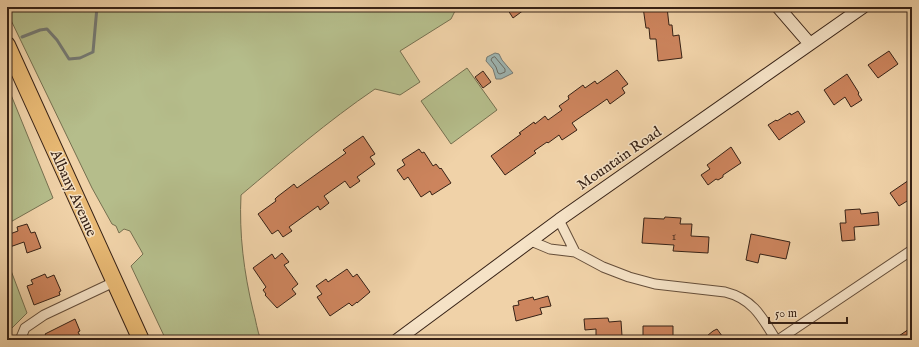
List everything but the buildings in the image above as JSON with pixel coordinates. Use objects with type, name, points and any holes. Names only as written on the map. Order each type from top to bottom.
[{"type":"highway","name":"Albany Avenue","points":[[7,46],[141,340]]},
{"type":"main road","points":[[778,7],[810,44]]},
{"type":"main road","name":"Mountain Road","points":[[396,340],[559,220],[863,7]]},
{"type":"street","points":[[559,220],[575,252]]},
{"type":"street","points":[[531,241],[550,249],[575,252],[603,267],[628,277],[655,284],[725,292],[735,295],[748,302],[760,314],[777,340],[912,250]]},
{"type":"street","points":[[20,340],[25,328],[44,315],[114,282]]},
{"type":"green space","points":[[7,7],[457,7],[451,19],[400,51],[420,82],[400,95],[375,89],[324,127],[241,195],[241,224],[245,268],[261,340],[166,340],[131,266],[143,254],[130,231],[124,229],[119,233],[116,226],[112,224],[92,188],[7,12]]},
{"type":"green space","points":[[467,68],[497,110],[451,144],[421,101]]},
{"type":"green space","points":[[7,85],[53,198],[7,224]]},
{"type":"green space","points":[[7,260],[27,313],[12,328],[7,318]]},
{"type":"water","points":[[495,53],[499,54],[513,73],[501,79],[496,79],[493,69],[486,61],[487,57]]},
{"type":"waterway","points":[[22,37],[47,29],[57,40],[69,59],[80,58],[93,52],[97,7]]}]
